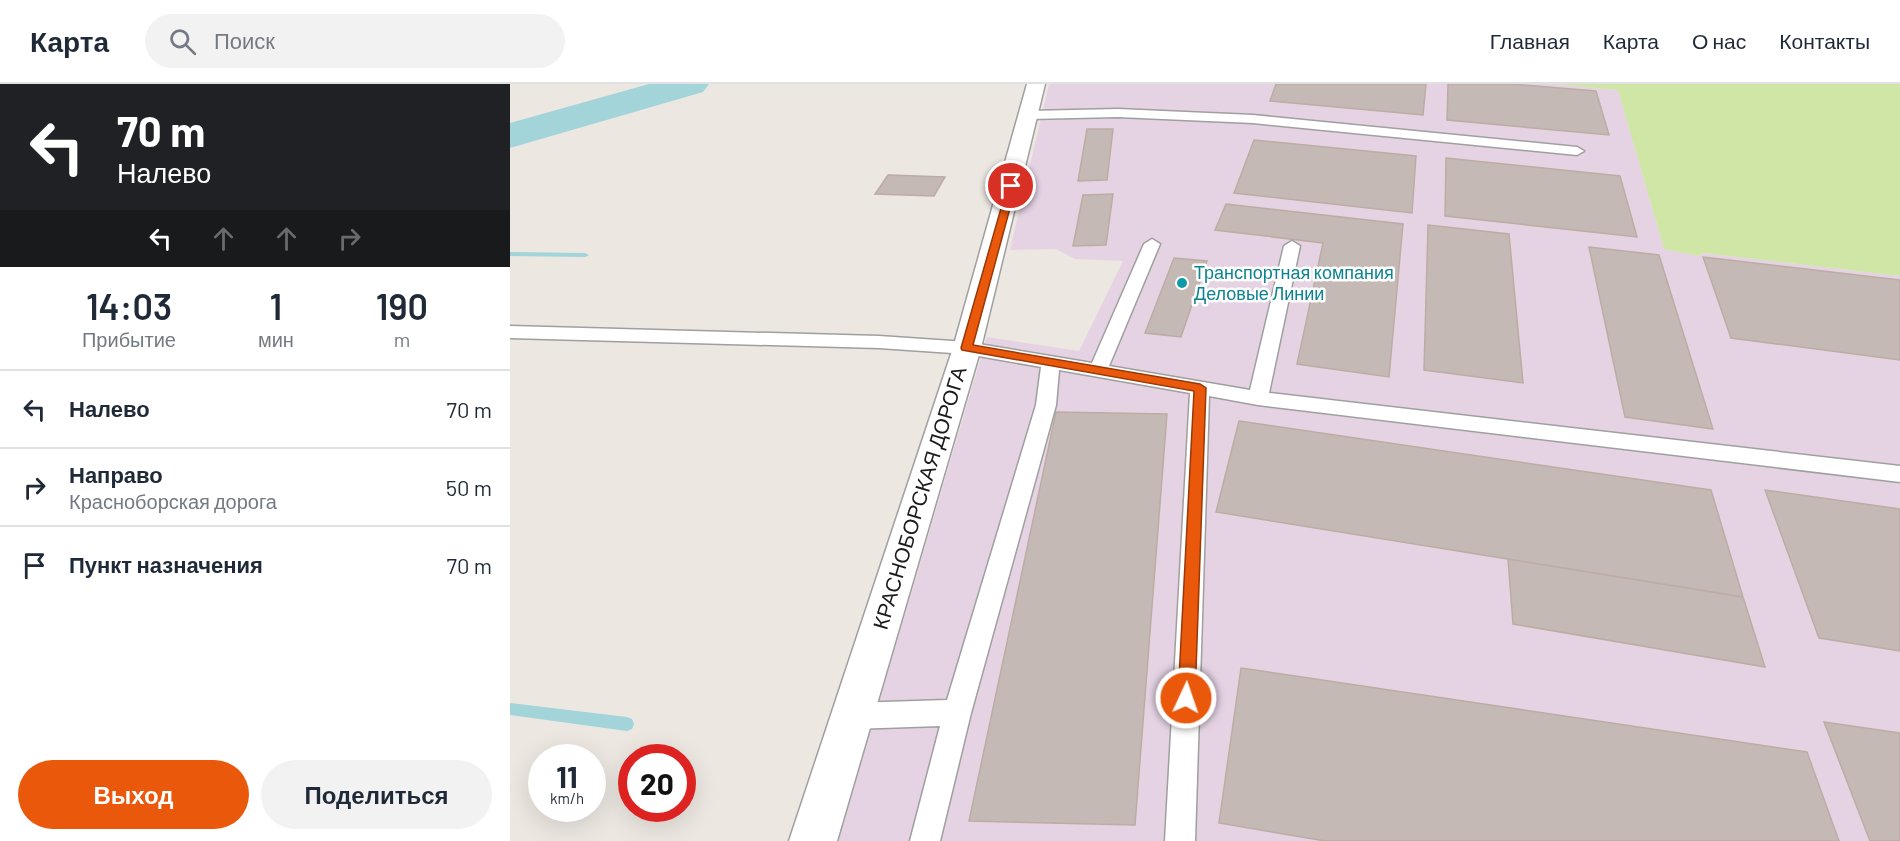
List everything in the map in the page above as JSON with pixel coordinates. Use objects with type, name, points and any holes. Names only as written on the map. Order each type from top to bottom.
[{"type":"street","name":"КРАСНОБОРСКАЯ ДОРОГА","points":[[813,841],[967,348],[1036,84]]},
{"type":"lane","points":[[1029,115],[1118,113],[1253,119],[1577,151]]},
{"type":"lane","points":[[1098,370],[1152,244]]},
{"type":"lane","points":[[1258,398],[1292,246]]},
{"type":"lane","points":[[510,333],[879,342],[967,348],[1258,398],[1900,474]]},
{"type":"lane","points":[[925,841],[957,713],[1046,405],[1051,362]]},
{"type":"lane","points":[[1180,841],[1200,388]]},
{"type":"lane","points":[[852,716],[957,713]]},
{"type":"shaded area","points":[[1049,84],[1556,84],[1618,90],[1664,249],[1699,256],[1703,253],[1900,276],[1900,841],[838,841],[987,337],[1079,351],[1123,261],[1075,259],[1056,249],[1010,250]]},
{"type":"green space","points":[[1556,84],[1900,84],[1900,276],[1703,253],[1699,256],[1664,249],[1618,90]]},
{"type":"building","points":[[1276,84],[1426,84],[1423,115],[1270,101]]},
{"type":"building","points":[[1448,84],[1511,84],[1596,91],[1609,135],[1447,120]]},
{"type":"building","points":[[1087,129],[1113,129],[1107,180],[1078,181]]},
{"type":"building","points":[[1254,140],[1416,156],[1412,213],[1234,193]]},
{"type":"building","points":[[1446,158],[1620,176],[1637,237],[1445,216]]},
{"type":"building","points":[[888,175],[945,177],[934,196],[875,194]]},
{"type":"building","points":[[1113,194],[1106,245],[1073,246],[1083,195]]},
{"type":"building","points":[[1226,204],[1403,224],[1389,377],[1297,364],[1323,243],[1215,230]]},
{"type":"building","points":[[1428,225],[1509,234],[1523,383],[1424,370]]},
{"type":"building","points":[[1589,247],[1659,255],[1713,429],[1625,417]]},
{"type":"building","points":[[1703,257],[1900,280],[1900,360],[1731,338]]},
{"type":"building","name":"Транспортная компания Деловые Линии","points":[[1174,258],[1207,261],[1181,337],[1145,333]]},
{"type":"building","points":[[1056,412],[1167,414],[1135,825],[969,821]]},
{"type":"building","points":[[1239,421],[1711,490],[1743,597],[1216,512]]},
{"type":"building","points":[[1765,490],[1900,509],[1900,651],[1819,638]]},
{"type":"building","points":[[1508,559],[1743,597],[1765,667],[1513,624]]},
{"type":"building","points":[[1241,668],[1807,752],[1839,841],[1325,841],[1219,823]]},
{"type":"building","points":[[1824,722],[1900,733],[1900,841],[1870,841]]},
{"type":"waterway","points":[[510,136],[690,84]]},
{"type":"waterway","points":[[510,254],[585,255]]},
{"type":"waterway","points":[[510,709],[627,724]]},
{"type":"place","name":"Транспортная компания Деловые Линии","points":[[1182,283]]},
{"type":"route","points":[[1011,186],[967,348],[1200,388],[1186,698]]}]
